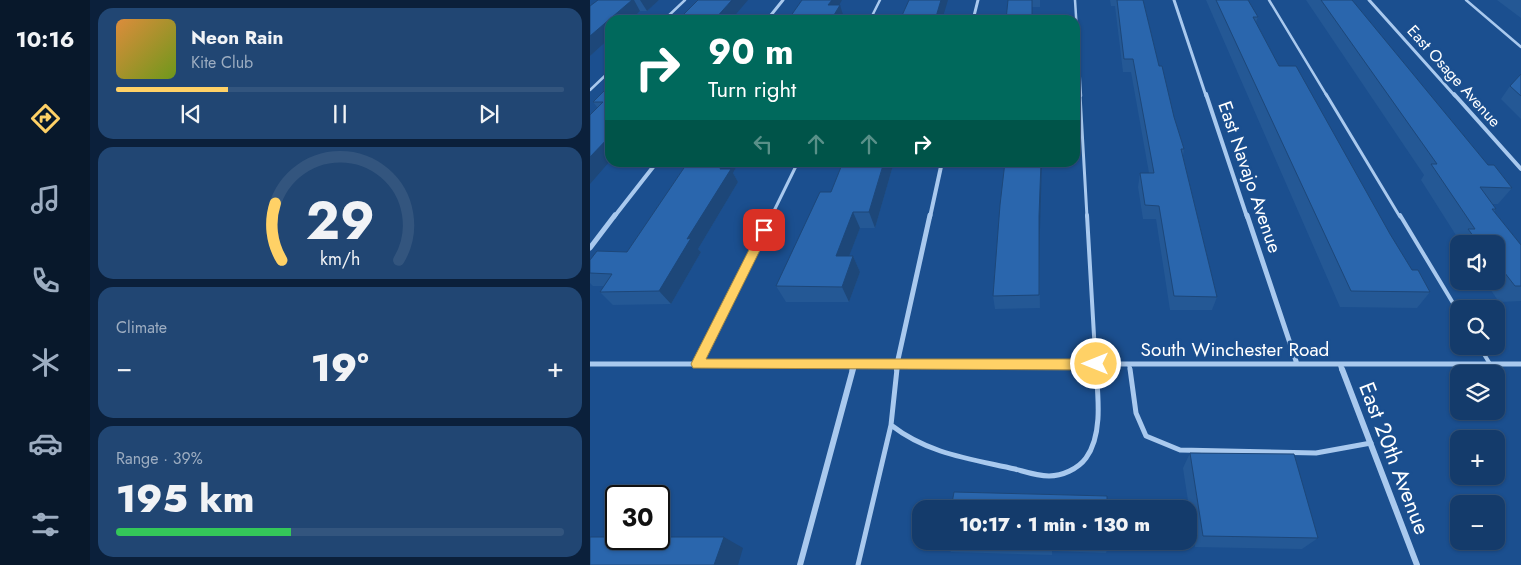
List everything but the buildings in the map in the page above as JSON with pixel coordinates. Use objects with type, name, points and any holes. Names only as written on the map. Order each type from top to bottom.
[{"type":"street","points":[[771,15],[783,0]]},
{"type":"street","points":[[974,15],[978,0]]},
{"type":"street","name":"East Navajo Avenue","points":[[1174,0],[1297,364]]},
{"type":"street","name":"East Osage Avenue","points":[[1369,0],[1521,169]]},
{"type":"street","points":[[590,248],[652,167]]},
{"type":"street","points":[[897,364],[941,167]]},
{"type":"street","name":"South Winchester Road","points":[[590,364],[1521,364]]},
{"type":"street","points":[[800,565],[854,364]]},
{"type":"street","name":"East 20th Avenue","points":[[1340,364],[1417,565]]},
{"type":"lane","points":[[669,15],[685,0]]},
{"type":"lane","points":[[872,15],[880,0]]},
{"type":"lane","points":[[1075,0],[1076,15]]},
{"type":"lane","points":[[1269,0],[1451,300]]},
{"type":"lane","points":[[1466,0],[1521,47]]},
{"type":"lane","points":[[590,90],[605,76]]},
{"type":"lane","points":[[891,425],[900,434],[930,448],[972,461],[1048,476],[1069,472],[1086,458],[1094,442],[1097,409],[1080,87]]},
{"type":"lane","points":[[697,364],[796,167]]},
{"type":"lane","points":[[1484,355],[1490,364]]},
{"type":"lane","points":[[858,565],[891,425],[897,364]]},
{"type":"lane","points":[[1129,364],[1136,413],[1146,436],[1180,450],[1316,453],[1371,444]]},
{"type":"route","points":[[764,230],[697,364],[1096,364]]}]
